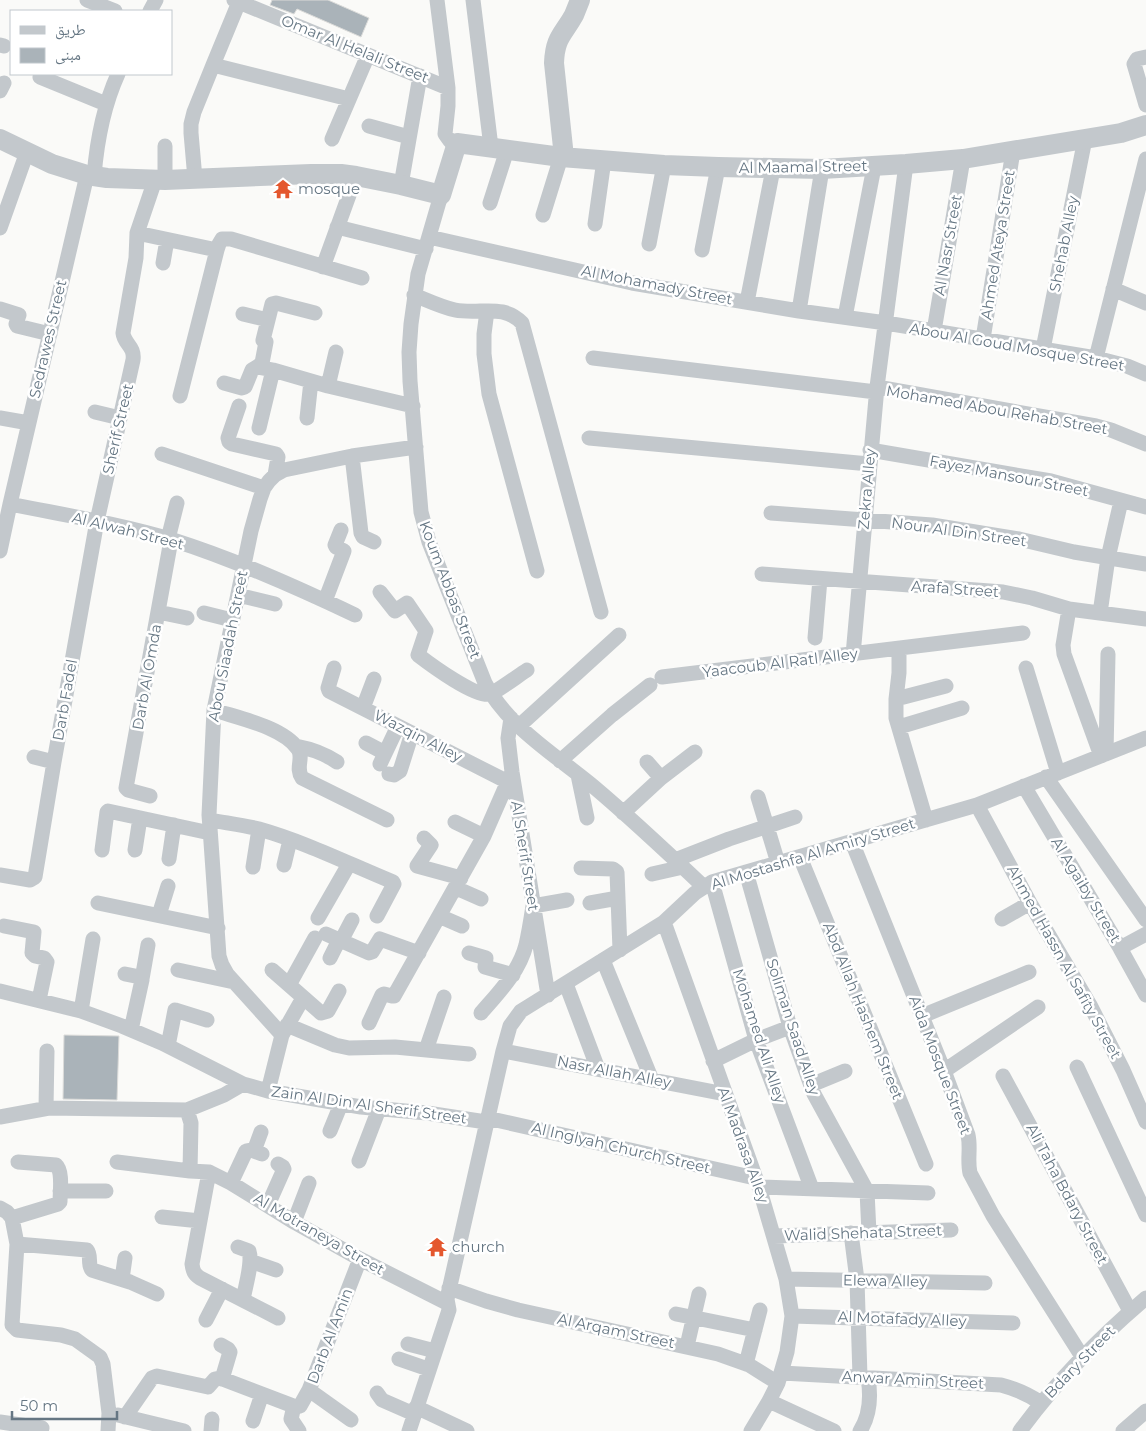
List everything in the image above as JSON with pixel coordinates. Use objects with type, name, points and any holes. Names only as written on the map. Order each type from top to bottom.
[{"type":"street","points":[[87,0],[112,10]]},
{"type":"street","points":[[437,0],[448,88],[445,134],[450,140],[457,143]]},
{"type":"street","points":[[473,0],[499,148],[490,204]]},
{"type":"street","points":[[543,216],[563,157],[554,63],[555,51],[558,39],[574,15],[580,0]]},
{"type":"street","points":[[195,179],[191,124],[236,1]]},
{"type":"street","name":"Omar Al Helali Street","points":[[236,1],[448,88]]},
{"type":"street","points":[[332,139],[368,55]]},
{"type":"street","points":[[1146,57],[1137,59],[1134,64],[1146,105]]},
{"type":"street","points":[[212,64],[349,99]]},
{"type":"street","name":"Sedrawes Street","points":[[0,551],[7,498],[29,423],[91,176],[106,104],[118,75]]},
{"type":"street","points":[[401,184],[420,76]]},
{"type":"street","points":[[40,77],[106,104]]},
{"type":"street","points":[[369,126],[409,137]]},
{"type":"street","name":"Al Maamal Street","points":[[457,143],[563,157],[604,160],[718,167],[822,169],[963,159],[1121,133],[1146,126]]},
{"type":"street","points":[[0,139],[52,164],[91,176],[120,180],[319,174],[356,176],[441,194]]},
{"type":"street","name":"Shehab Alley","points":[[1043,349],[1085,139]]},
{"type":"street","name":"Koum Abbas Street","points":[[457,143],[418,274],[411,324],[409,352],[421,512],[424,527],[491,694],[515,722],[623,813],[679,864],[708,884]]},
{"type":"street","points":[[164,146],[160,180],[137,234],[216,250]]},
{"type":"street","name":"Ahmed Ateya Street","points":[[983,339],[1013,151]]},
{"type":"street","points":[[0,228],[27,152]]},
{"type":"street","name":"Al Nasr Street","points":[[934,331],[963,159]]},
{"type":"street","points":[[1096,358],[1146,159]]},
{"type":"street","points":[[595,224],[604,160]]},
{"type":"street","points":[[648,244],[664,164]]},
{"type":"street","name":"Zekra Alley","points":[[853,654],[876,390],[906,164]]},
{"type":"street","points":[[844,317],[874,166]]},
{"type":"street","points":[[702,250],[718,167]]},
{"type":"street","points":[[747,302],[773,169]]},
{"type":"street","points":[[799,311],[822,169]]},
{"type":"street","points":[[323,267],[356,176]]},
{"type":"street","name":"Al Mohamady Street","points":[[337,227],[632,283],[799,311],[886,323]]},
{"type":"street","name":"Sherif Street","points":[[97,521],[134,356],[132,349],[124,339],[123,333],[136,258],[137,234]]},
{"type":"street","points":[[180,396],[216,250],[220,241],[228,238],[362,278]]},
{"type":"street","points":[[163,262],[167,240]]},
{"type":"street","points":[[1113,289],[1146,303]]},
{"type":"street","points":[[414,295],[454,310],[504,311],[512,314],[522,324],[601,612]]},
{"type":"street","points":[[224,383],[242,388],[245,387],[250,372],[258,367],[263,360],[266,342],[263,340],[271,305],[274,303],[315,313]]},
{"type":"street","points":[[0,309],[19,315],[16,326],[50,334]]},
{"type":"street","points":[[487,311],[484,354],[489,394],[537,571]]},
{"type":"street","points":[[243,314],[268,320]]},
{"type":"street","name":"Abou Al Goud Mosque Street","points":[[886,323],[1096,358],[1127,366],[1146,374]]},
{"type":"street","points":[[328,386],[336,352]]},
{"type":"street","name":"Mohamed Abou Rehab Street","points":[[594,358],[876,390],[1096,426],[1146,444]]},
{"type":"street","points":[[258,367],[413,406]]},
{"type":"street","points":[[258,428],[273,370]]},
{"type":"street","points":[[307,418],[311,381]]},
{"type":"street","points":[[239,406],[221,435],[232,444],[278,455],[275,475]]},
{"type":"street","points":[[95,412],[120,418]]},
{"type":"street","points":[[0,418],[29,423]]},
{"type":"street","name":"Fayez Mansour Street","points":[[589,438],[870,457],[1020,475],[1051,481],[1146,507]]},
{"type":"street","name":"Abou Siaadah Street","points":[[284,1030],[234,982],[222,966],[219,956],[210,827],[214,710],[255,515],[264,488],[275,475],[284,470],[352,456],[416,447]]},
{"type":"street","points":[[162,454],[264,488]]},
{"type":"street","points":[[352,456],[362,535],[374,542]]},
{"type":"street","name":"Al Alwah Street","points":[[7,498],[169,539],[270,575],[355,616]]},
{"type":"street","points":[[1100,613],[1108,558],[1121,500]]},
{"type":"street","name":"Darb Al Omda","points":[[150,796],[126,788],[158,612],[169,539],[177,503]]},
{"type":"street","name":"Nour Al Din Street","points":[[771,513],[932,525],[1019,539],[1146,564]]},
{"type":"street","name":"Darb Fadel","points":[[0,875],[30,880],[35,876],[38,816],[54,762],[97,521]]},
{"type":"street","points":[[325,601],[344,551],[336,546],[341,530]]},
{"type":"street","name":"Arafa Street","points":[[762,574],[1003,592],[1069,608],[1146,620]]},
{"type":"street","points":[[815,638],[820,579]]},
{"type":"street","points":[[380,592],[395,611],[408,604],[426,631],[419,656],[470,690],[491,694],[527,670]]},
{"type":"street","points":[[238,595],[275,604]]},
{"type":"street","points":[[1069,608],[1063,645],[1064,654],[1103,755]]},
{"type":"street","points":[[158,612],[187,618]]},
{"type":"street","points":[[204,613],[232,620]]},
{"type":"street","name":"Yaacoub Al Ratl Alley","points":[[560,761],[612,715],[656,681],[1023,633]]},
{"type":"street","points":[[515,722],[620,635]]},
{"type":"street","points":[[899,649],[899,674],[895,708],[926,820]]},
{"type":"street","points":[[1103,755],[1108,654]]},
{"type":"street","name":"Wazqin Alley","points":[[334,668],[328,688],[329,691],[412,733],[510,777]]},
{"type":"street","points":[[1026,668],[1052,775],[1146,920]]},
{"type":"street","points":[[363,708],[374,679]]},
{"type":"street","points":[[896,699],[946,686]]},
{"type":"street","points":[[899,727],[962,708]]},
{"type":"street","points":[[214,710],[265,726],[286,738],[296,746],[300,754],[299,771],[302,778],[387,820]]},
{"type":"street","name":"Al Sherif Street","points":[[515,722],[508,738],[510,777],[548,995]]},
{"type":"street","points":[[385,764],[398,726]]},
{"type":"street","points":[[366,742],[394,775],[400,771],[412,733]]},
{"type":"street","name":"Al Mostashfa Al Amiry Street","points":[[409,1431],[449,1310],[447,1304],[449,1288],[503,1051],[510,1026],[521,1011],[664,922],[695,892],[708,884],[977,805],[1146,738]]},
{"type":"street","points":[[296,746],[314,750],[338,762]]},
{"type":"street","points":[[623,813],[661,778],[695,752]]},
{"type":"street","points":[[34,757],[54,762]]},
{"type":"street","points":[[647,762],[661,778]]},
{"type":"street","points":[[578,775],[587,818]]},
{"type":"street","points":[[369,1023],[382,995],[394,996],[419,953],[484,836],[510,777]]},
{"type":"street","name":"Al Agaiby Street","points":[[1024,786],[1146,995]]},
{"type":"street","points":[[758,797],[778,863]]},
{"type":"street","name":"Ahmed Hassn Al Safity Street","points":[[977,805],[1030,903],[1095,1013],[1146,1122]]},
{"type":"street","points":[[102,850],[108,811],[174,825],[210,827],[237,824],[290,840],[394,883],[376,916]]},
{"type":"street","points":[[652,874],[679,864],[729,839],[795,817]]},
{"type":"street","points":[[135,850],[140,818]]},
{"type":"street","points":[[455,822],[484,836]]},
{"type":"street","points":[[169,859],[174,825]]},
{"type":"street","points":[[253,867],[259,830]]},
{"type":"street","points":[[424,838],[431,845],[417,866],[458,883],[481,899]]},
{"type":"street","points":[[284,865],[290,840]]},
{"type":"street","name":"Aida Mosque Street","points":[[852,842],[968,1135],[970,1142],[968,1166],[970,1173],[993,1216],[1083,1358]]},
{"type":"street","name":"Abd Allah Hashem Street","points":[[800,857],[926,1164]]},
{"type":"street","points":[[318,918],[349,864]]},
{"type":"street","points":[[581,868],[615,870],[617,874],[620,950]]},
{"type":"street","name":"Soliman Saad Alley","points":[[746,872],[790,1027],[816,1100],[867,1191],[869,1233]]},
{"type":"street","name":"Mohamed Ali Alley","points":[[708,884],[756,1040],[812,1189]]},
{"type":"street","points":[[159,915],[168,886]]},
{"type":"street","points":[[590,903],[618,898]]},
{"type":"street","points":[[481,1013],[513,975],[518,966],[526,945],[533,906],[567,900]]},
{"type":"street","points":[[98,903],[218,928]]},
{"type":"street","points":[[1002,919],[1030,903]]},
{"type":"street","points":[[440,916],[462,926]]},
{"type":"street","points":[[289,985],[306,954],[352,920]]},
{"type":"street","name":"Al Madrasa Alley","points":[[664,922],[757,1182],[786,1279],[792,1316],[789,1343],[780,1378],[751,1431]]},
{"type":"street","points":[[4,926],[34,932],[32,953],[35,956],[44,958],[47,962],[39,1000]]},
{"type":"street","points":[[1120,948],[1146,934]]},
{"type":"street","points":[[81,1011],[93,938]]},
{"type":"street","points":[[330,938],[371,953],[380,938],[419,953]]},
{"type":"street","points":[[306,954],[327,960],[330,938]]},
{"type":"street","points":[[131,1030],[148,945]]},
{"type":"street","points":[[469,953],[486,958],[485,968],[513,975]]},
{"type":"street","points":[[603,960],[652,1080]]},
{"type":"street","points":[[178,970],[234,982]]},
{"type":"street","points":[[272,970],[323,1014],[328,1011],[338,991]]},
{"type":"street","points":[[922,1016],[1029,972]]},
{"type":"street","points":[[125,974],[142,979]]},
{"type":"street","points":[[566,984],[598,1069]]},
{"type":"street","name":"Zain Al Din Al Sherif Street","points":[[0,991],[81,1011],[168,1046],[243,1084],[268,1091],[341,1104],[487,1120]]},
{"type":"street","points":[[426,1050],[444,997]]},
{"type":"street","points":[[268,1091],[284,1030],[304,998]]},
{"type":"street","points":[[944,1071],[1038,1007]]},
{"type":"street","points":[[168,1046],[175,1010],[207,1020]]},
{"type":"street","points":[[713,1061],[756,1040],[790,1027]]},
{"type":"street","points":[[284,1030],[341,1047],[356,1049],[395,1047],[468,1054]]},
{"type":"street","points":[[46,1108],[47,1051]]},
{"type":"street","name":"Nasr Allah Alley","points":[[503,1051],[725,1094]]},
{"type":"street","points":[[1077,1067],[1146,1215]]},
{"type":"street","points":[[811,1085],[845,1071]]},
{"type":"street","name":"Ali Taha Bdary Street","points":[[1004,1076],[1130,1312]]},
{"type":"street","points":[[0,1117],[46,1108],[187,1110],[224,1095],[243,1084]]},
{"type":"street","points":[[330,1130],[341,1104]]},
{"type":"street","points":[[359,1161],[379,1109]]},
{"type":"street","points":[[187,1110],[191,1123],[190,1171]]},
{"type":"street","name":"Al Inglyah Church Street","points":[[487,1120],[757,1182],[812,1189],[928,1193]]},
{"type":"street","points":[[230,1183],[245,1152],[248,1150],[258,1153],[261,1132]]},
{"type":"street","points":[[18,1162],[56,1165],[60,1169],[60,1202],[58,1204],[6,1213],[17,1244],[6,1321],[17,1330],[61,1334],[74,1339],[100,1357],[103,1364],[109,1413],[108,1431]]},
{"type":"street","name":"Al Motraneya Street","points":[[117,1162],[209,1172],[360,1259],[447,1304]]},
{"type":"street","points":[[268,1206],[284,1169],[278,1164]]},
{"type":"street","points":[[209,1172],[192,1264],[193,1270],[200,1278],[278,1318]]},
{"type":"street","points":[[294,1222],[310,1183]]},
{"type":"street","points":[[60,1191],[106,1191]]},
{"type":"street","points":[[162,1217],[200,1221]]},
{"type":"street","name":"Walid Shehata Street","points":[[774,1236],[951,1230]]},
{"type":"street","points":[[851,1233],[857,1280],[858,1318],[864,1377],[870,1394],[869,1410],[860,1431]]},
{"type":"street","points":[[17,1244],[87,1250],[90,1253],[90,1267],[92,1270],[122,1279],[157,1294]]},
{"type":"street","points":[[238,1247],[249,1251],[250,1254],[243,1300]]},
{"type":"street","points":[[122,1279],[125,1258]]},
{"type":"street","name":"Darb Al Amin","points":[[294,1406],[300,1406],[309,1390],[360,1259]]},
{"type":"street","points":[[250,1261],[276,1270]]},
{"type":"street","name":"Elewa Alley","points":[[786,1279],[985,1283]]},
{"type":"street","name":"Al Arqam Street","points":[[449,1288],[509,1308],[718,1354],[780,1378]]},
{"type":"street","points":[[206,1320],[222,1289]]},
{"type":"street","points":[[687,1346],[699,1294]]},
{"type":"street","name":"Bdary Street","points":[[1020,1431],[1041,1403],[1083,1358],[1146,1298]]},
{"type":"street","points":[[746,1364],[760,1310]]},
{"type":"street","points":[[676,1314],[755,1330]]},
{"type":"street","name":"Al Motafady Alley","points":[[792,1316],[1012,1323]]},
{"type":"street","points":[[408,1344],[435,1351]]},
{"type":"street","points":[[221,1345],[230,1352],[222,1379]]},
{"type":"street","points":[[399,1359],[428,1369]]},
{"type":"street","points":[[125,1417],[154,1376],[208,1387],[215,1379],[220,1378],[294,1406],[291,1419],[299,1431]]},
{"type":"street","name":"Anwar Amin Street","points":[[780,1378],[864,1377],[1001,1385],[1015,1389],[1041,1403]]},
{"type":"street","points":[[309,1390],[351,1420]]},
{"type":"street","points":[[377,1392],[382,1400],[415,1410],[467,1431]]},
{"type":"street","points":[[253,1422],[262,1394]]},
{"type":"street","points":[[769,1401],[803,1425],[834,1431]]},
{"type":"street","points":[[1123,1431],[1146,1411]]},
{"type":"street","points":[[109,1413],[167,1429],[184,1431]]},
{"type":"street","points":[[0,1422],[42,1428]]},
{"type":"building","points":[[272,0],[328,0],[369,18],[361,37],[297,9],[294,14],[270,5]]},
{"type":"building","points":[[64,1035],[119,1036],[117,1100],[63,1099]]},
{"type":"place","name":"mosque","points":[[283,189]]},
{"type":"place","name":"church","points":[[437,1247]]}]
